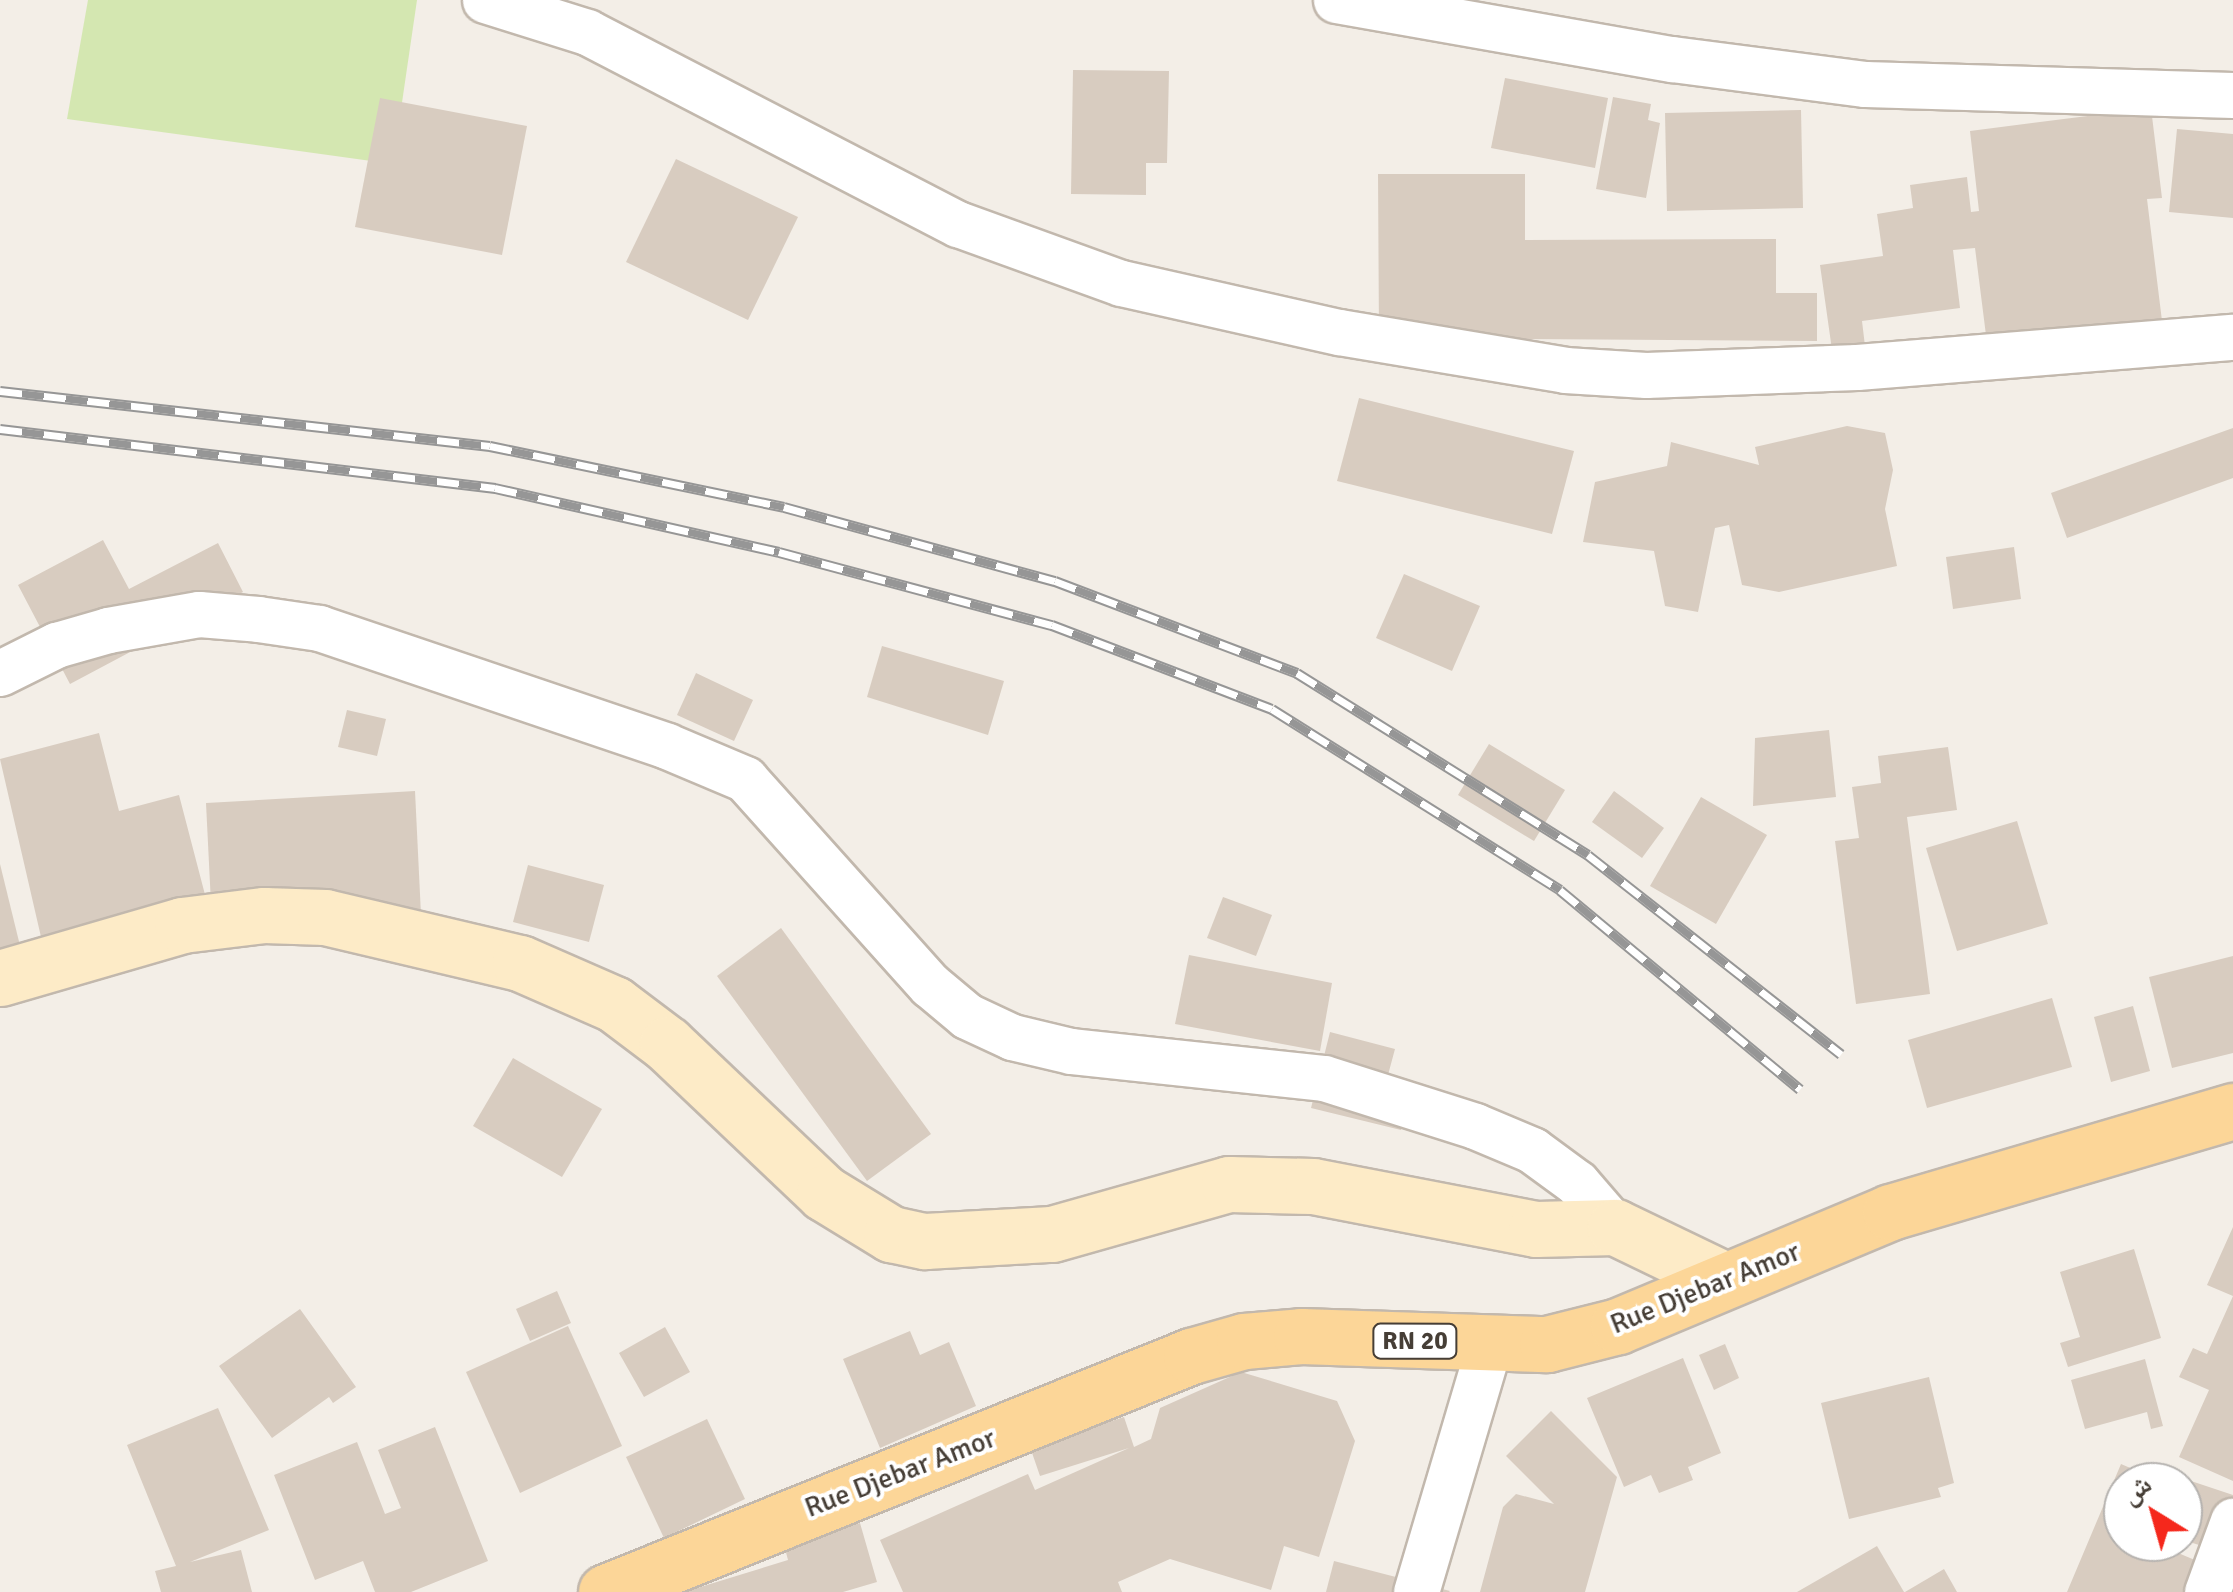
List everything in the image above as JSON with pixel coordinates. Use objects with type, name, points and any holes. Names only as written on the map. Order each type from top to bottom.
[{"type":"main road","name":"Rue Djebar Amor","points":[[606,1592],[769,1522],[1244,1341],[1301,1336],[1489,1346],[1546,1344],[1618,1326],[1722,1278],[1971,1186],[2233,1111]]},
{"type":"street","points":[[486,0],[545,5],[958,224],[1121,283],[1338,332],[1564,370],[1646,375],[1857,366],[2233,337]]},
{"type":"street","points":[[1336,0],[1832,81],[2058,94],[2233,95]]},
{"type":"street","points":[[0,673],[56,645],[108,630],[199,614],[258,619],[318,628],[666,746],[744,778],[967,1016],[1012,1037],[1071,1051],[1324,1078],[1474,1126],[1532,1150],[1577,1183],[1615,1227],[1722,1278]]},
{"type":"street","points":[[0,978],[182,924],[264,915],[361,924],[520,963],[602,998],[640,1024],[855,1216],[891,1234],[926,1241],[1052,1234],[1229,1184],[1313,1186],[1562,1232],[1615,1227]]},
{"type":"street","points":[[1416,1592],[1489,1346]]},
{"type":"street","points":[[2206,1592],[2233,1521]]},
{"type":"green space","points":[[88,0],[417,0],[393,164],[67,119]]},
{"type":"building","points":[[1073,70],[1169,71],[1167,163],[1146,163],[1146,195],[1071,194]]},
{"type":"building","points":[[1505,78],[1608,98],[1595,168],[1491,148]]},
{"type":"building","points":[[1613,97],[1651,104],[1648,120],[1660,123],[1646,198],[1596,189]]},
{"type":"building","points":[[380,98],[527,126],[502,255],[355,227]]},
{"type":"building","points":[[2151,108],[2162,198],[2147,199],[2163,329],[1988,351],[1975,248],[1953,250],[1960,308],[1862,321],[1865,346],[1832,350],[1820,265],[1883,256],[1877,214],[1913,208],[1910,185],[1967,177],[1971,212],[1979,211],[1970,131]]},
{"type":"building","points":[[1801,110],[1803,208],[1667,211],[1665,113]]},
{"type":"building","points":[[2177,129],[2233,134],[2233,218],[2169,212]]},
{"type":"building","points":[[676,159],[798,217],[748,320],[626,262]]},
{"type":"building","points":[[1378,174],[1525,174],[1525,240],[1776,239],[1776,293],[1817,293],[1817,341],[1379,338]]},
{"type":"building","points":[[1359,398],[1574,451],[1552,534],[1337,481]]},
{"type":"building","points":[[1847,426],[1885,433],[1893,470],[1885,509],[1897,566],[1779,592],[1742,585],[1729,525],[1715,528],[1698,612],[1665,606],[1654,551],[1583,542],[1595,482],[1667,466],[1671,442],[1759,465],[1755,447]]},
{"type":"building","points":[[2233,428],[2233,478],[2067,538],[2051,493]]},
{"type":"building","points":[[103,540],[129,589],[218,543],[243,592],[70,684],[18,585]]},
{"type":"building","points":[[2014,547],[2021,599],[1953,609],[1946,557]]},
{"type":"building","points":[[1404,574],[1480,606],[1452,671],[1376,638]]},
{"type":"building","points":[[882,646],[1004,681],[988,735],[867,697]]},
{"type":"building","points":[[696,673],[753,700],[734,741],[677,715]]},
{"type":"building","points":[[347,710],[386,719],[377,756],[338,747]]},
{"type":"building","points":[[1829,730],[1836,797],[1753,806],[1755,738]]},
{"type":"building","points":[[99,733],[119,811],[179,795],[209,910],[137,911],[41,937],[0,759]]},
{"type":"building","points":[[1489,744],[1565,790],[1534,841],[1458,795]]},
{"type":"building","points":[[1948,747],[1957,810],[1907,817],[1930,994],[1856,1004],[1835,841],[1859,838],[1852,787],[1881,783],[1878,756]]},
{"type":"building","points":[[415,791],[421,915],[211,904],[206,803]]},
{"type":"building","points":[[1614,791],[1664,828],[1642,858],[1592,822]]},
{"type":"building","points":[[1701,797],[1767,835],[1716,924],[1650,886]]},
{"type":"building","points":[[2017,821],[2048,924],[1957,951],[1926,848]]},
{"type":"building","points":[[0,864],[24,962],[0,967]]},
{"type":"building","points":[[528,865],[604,885],[589,942],[513,922]]},
{"type":"building","points":[[1223,897],[1272,915],[1256,956],[1207,938]]},
{"type":"building","points":[[781,928],[931,1134],[867,1181],[717,976]]},
{"type":"building","points":[[1189,955],[1332,983],[1320,1051],[1175,1024]]},
{"type":"building","points":[[2233,956],[2233,1053],[2172,1068],[2149,977]]},
{"type":"building","points":[[2052,998],[2072,1067],[1927,1108],[1908,1040]]},
{"type":"building","points":[[2133,1006],[2150,1071],[2111,1082],[2094,1017]]},
{"type":"building","points":[[1330,1032],[1395,1049],[1388,1075],[1414,1082],[1401,1130],[1311,1108]]},
{"type":"building","points":[[513,1058],[602,1109],[562,1177],[473,1126]]},
{"type":"building","points":[[2233,1227],[2233,1296],[2207,1285]]},
{"type":"building","points":[[2134,1249],[2161,1338],[2068,1367],[2060,1343],[2080,1337],[2060,1272]]},
{"type":"building","points":[[557,1291],[571,1323],[530,1341],[516,1309]]},
{"type":"building","points":[[2233,1296],[2233,1481],[2203,1468],[2203,1462],[2179,1457],[2209,1390],[2179,1377],[2193,1348],[2207,1354]]},
{"type":"building","points":[[300,1309],[356,1387],[333,1403],[329,1397],[272,1438],[219,1366]]},
{"type":"building","points":[[568,1326],[622,1446],[520,1493],[466,1372]]},
{"type":"building","points":[[665,1327],[690,1372],[644,1397],[619,1353]]},
{"type":"building","points":[[910,1331],[920,1355],[949,1342],[976,1406],[880,1448],[843,1359]]},
{"type":"building","points":[[1725,1344],[1739,1378],[1714,1390],[1699,1355]]},
{"type":"building","points":[[1683,1358],[1721,1453],[1688,1467],[1693,1480],[1659,1493],[1651,1475],[1624,1487],[1587,1398]]},
{"type":"building","points":[[2145,1359],[2163,1426],[2151,1429],[2147,1412],[2085,1429],[2071,1380]]},
{"type":"building","points":[[1241,1372],[1337,1401],[1355,1441],[1319,1557],[1284,1546],[1271,1590],[1170,1559],[1118,1582],[1122,1592],[903,1592],[880,1540],[1028,1474],[1035,1490],[1129,1448],[1040,1476],[1030,1447],[1124,1417],[1134,1447],[1151,1439],[1160,1408]]},
{"type":"building","points":[[1929,1377],[1954,1483],[1938,1488],[1941,1497],[1849,1519],[1821,1403]]},
{"type":"building","points":[[218,1408],[269,1530],[190,1562],[241,1550],[252,1592],[161,1592],[155,1571],[176,1566],[127,1445]]},
{"type":"building","points":[[1551,1411],[1617,1477],[1585,1592],[1480,1592],[1503,1507],[1516,1494],[1554,1504],[1506,1456]]},
{"type":"building","points":[[707,1419],[745,1499],[664,1538],[626,1457]]},
{"type":"building","points":[[435,1427],[488,1561],[411,1592],[375,1592],[363,1561],[315,1580],[274,1475],[357,1442],[385,1514],[401,1508],[378,1450]]},
{"type":"building","points":[[2203,1485],[2233,1495],[2228,1554],[2203,1546]]},
{"type":"building","points":[[2103,1507],[2103,1562],[2200,1562],[2221,1571],[2212,1592],[2067,1592]]},
{"type":"building","points":[[860,1523],[877,1582],[843,1592],[684,1592],[788,1560],[784,1545]]},
{"type":"building","points":[[1877,1546],[1904,1592],[1797,1592]]},
{"type":"building","points":[[1334,1561],[1450,1591],[1326,1592]]},
{"type":"building","points":[[1944,1569],[1957,1592],[1905,1592]]},
{"type":"railway","points":[[0,391],[490,446],[784,507],[1055,581],[1297,673],[1588,855],[1841,1054]]},
{"type":"railway","points":[[0,429],[495,488],[779,552],[1052,625],[1272,709],[1560,890],[1800,1089]]}]
